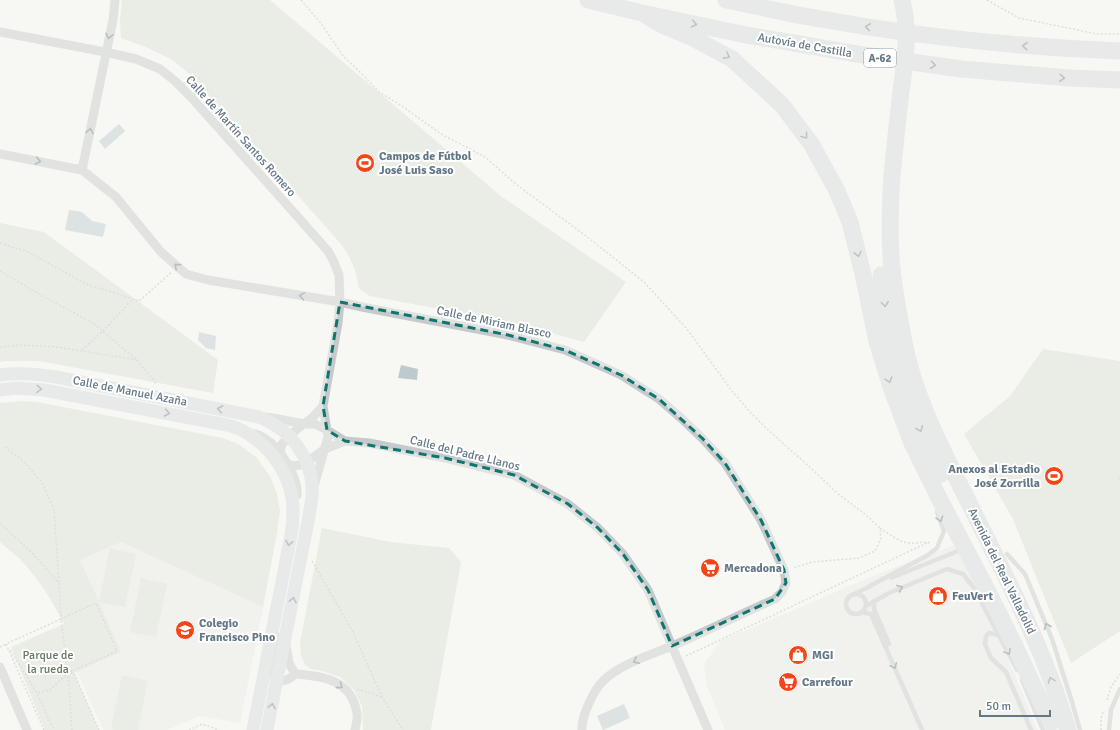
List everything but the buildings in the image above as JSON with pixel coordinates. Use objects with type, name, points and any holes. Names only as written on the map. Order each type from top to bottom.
[{"type":"highway","name":"Autovía de Castilla","points":[[588,0],[746,35],[857,54],[961,69],[1070,78],[1120,80]]},
{"type":"highway","points":[[726,0],[822,20],[957,39],[1034,46],[1120,51]]},
{"type":"highway","points":[[758,0],[822,20]]},
{"type":"highway","points":[[898,84],[897,28],[899,6]]},
{"type":"highway","points":[[642,13],[662,25],[693,38],[732,59],[782,105],[812,145],[837,191],[850,222],[877,341],[891,387],[912,443],[1015,646],[1049,728]]},
{"type":"highway","name":"Avenida del Real Valladolid","points":[[898,84],[882,179],[879,228],[881,270],[891,343],[902,384],[922,435],[998,588],[1040,686],[1049,728]]},
{"type":"highway","name":"Avenida del Real Valladolid","points":[[898,84],[892,177],[892,268],[907,359],[934,431],[1009,582],[1034,638],[1068,730]]},
{"type":"street","points":[[82,170],[113,20],[115,0]]},
{"type":"street","name":"Calle de Martín Santos Romero","points":[[0,32],[106,52],[136,59],[160,69],[191,97],[328,251],[339,275],[340,302],[338,323],[323,406]]},
{"type":"street","name":"Calle de Miriam Blasco","points":[[0,154],[82,170],[116,197],[161,252],[186,274],[208,280],[340,302],[508,335],[565,350],[621,375],[659,399],[686,423],[725,463],[761,520],[784,570],[786,583],[782,592],[775,599],[616,671],[603,681],[592,696],[582,725],[582,730]]},
{"type":"street","name":"Calle de Manuel Azaña","points":[[0,375],[13,373],[49,376],[258,417],[273,418],[304,424],[315,424],[327,430]]},
{"type":"street","name":"Calle de Manuel Azaña","points":[[0,390],[16,388],[44,390],[227,425],[239,429],[276,453],[289,485],[294,514],[253,730]]},
{"type":"street","points":[[307,462],[294,466],[288,464],[276,453],[289,436],[313,417],[323,406]]},
{"type":"street","points":[[312,494],[328,437],[323,406]]},
{"type":"street","name":"Calle de Manuel Azaña","points":[[258,417],[274,424],[289,436],[298,447],[307,462],[311,478],[312,494],[281,666],[267,730]]},
{"type":"street","name":"Calle del Padre Llanos","points":[[327,430],[345,441]]},
{"type":"street","name":"Calle del Padre Llanos","points":[[307,462],[325,449],[345,441],[369,443],[445,458],[514,475],[568,504],[598,528],[623,554],[648,590],[708,730]]},
{"type":"street","points":[[288,464],[294,478],[297,492],[294,514]]},
{"type":"street","points":[[262,686],[281,666],[274,624]]},
{"type":"street","points":[[281,666],[295,674],[316,675],[338,683],[348,692],[354,704],[357,715],[355,730]]},
{"type":"street","points":[[0,667],[27,730]]},
{"type":"street","points":[[277,682],[290,679],[295,674]]},
{"type":"lane","points":[[912,443],[934,501]]},
{"type":"lane","points":[[868,588],[928,555],[937,548],[944,531],[936,509]]},
{"type":"lane","points":[[887,645],[871,614],[861,612],[855,614],[849,611],[846,601],[852,595],[958,551]]},
{"type":"lane","points":[[1007,554],[1025,574],[1049,632],[1080,730]]},
{"type":"lane","points":[[861,612],[866,606],[889,593],[947,569],[963,574],[974,588],[1049,728]]},
{"type":"lane","points":[[852,595],[858,594],[864,597],[866,606]]},
{"type":"lane","points":[[874,601],[874,609],[887,645],[922,730]]},
{"type":"lane","points":[[999,635],[989,633],[986,636],[984,644],[991,658],[1006,672],[1031,730]]},
{"type":"lane","points":[[1109,730],[1111,710],[1120,690]]},
{"type":"path","points":[[301,0],[320,22],[344,57],[378,92],[402,106],[441,134],[485,157],[517,185],[586,236],[644,282],[687,329],[732,391],[751,413],[838,494],[865,514],[880,528],[898,540],[909,543],[924,541],[938,545]]},
{"type":"path","points":[[987,0],[1019,18],[1097,34],[1120,34]]},
{"type":"path","points":[[0,243],[28,252],[88,285],[139,301],[177,267]]},
{"type":"path","points":[[0,271],[46,298],[93,322],[136,360],[155,382]]},
{"type":"path","points":[[82,351],[133,299]]},
{"type":"path","points":[[0,348],[21,345],[57,346],[136,360]]},
{"type":"path","points":[[5,447],[22,460],[41,481],[54,509],[72,730]]},
{"type":"path","points":[[0,523],[31,552],[59,583]]},
{"type":"path","points":[[784,570],[812,562],[860,558],[875,551],[881,539],[880,528]]},
{"type":"path","points":[[679,662],[687,654],[929,542]]},
{"type":"path","points":[[302,550],[309,556],[352,630],[382,697],[403,730]]},
{"type":"path","points":[[0,647],[96,603],[117,651],[68,673],[50,690],[37,693]]},
{"type":"path","points":[[6,644],[37,693],[54,730]]},
{"type":"path","points":[[6,644],[44,730]]},
{"type":"path","points":[[68,673],[74,673],[99,730]]},
{"type":"path","points":[[356,688],[382,697]]},
{"type":"path","points":[[189,730],[202,724],[219,730]]},
{"type":"highlighted area","points":[[340,302],[508,335],[565,350],[621,375],[659,399],[702,438],[725,463],[761,520],[784,570],[786,583],[775,599],[672,646],[648,590],[623,554],[598,528],[568,504],[514,475],[445,458],[345,441],[327,430],[323,406]]},
{"type":"shaded area","points":[[119,124],[125,131],[105,149],[99,141]]},
{"type":"shaded area","points":[[69,210],[82,212],[92,221],[106,224],[103,237],[65,230]]},
{"type":"shaded area","points":[[199,332],[216,336],[215,350],[206,348],[198,340]]},
{"type":"shaded area","points":[[401,365],[418,369],[417,380],[398,378]]},
{"type":"shaded area","name":"Colegio Francisco Pino","points":[[121,542],[263,607],[240,723],[200,716],[167,730],[103,730],[77,671],[80,560]]},
{"type":"shaded area","points":[[955,545],[971,574],[1027,703],[1037,730],[725,730],[707,686],[704,664],[721,641],[878,574]]},
{"type":"shaded area","points":[[624,704],[630,718],[603,730],[597,716]]},
{"type":"green space","name":"Campos de Fútbol José Luis Saso","points":[[122,0],[270,0],[502,197],[626,282],[584,342],[514,323],[370,296],[359,288],[353,265],[341,244],[191,75],[171,59],[146,47],[121,38],[120,21]]},
{"type":"green space","points":[[0,223],[44,232],[218,360],[213,393],[39,361],[0,362]]},
{"type":"green space","name":"Anexos al Estadio José Zorrilla","points":[[1043,349],[1120,361],[1120,631],[1071,663],[1013,519],[964,434],[1010,396]]},
{"type":"green space","name":"Parque de la rueda","points":[[23,401],[37,402],[223,438],[238,444],[256,457],[270,476],[277,494],[280,511],[263,607],[121,542],[80,560],[121,652],[74,673],[99,730],[45,730],[11,647],[64,624],[55,606],[32,573],[19,558],[0,542],[0,403]]},
{"type":"green space","points":[[322,528],[390,542],[449,548],[461,562],[431,730],[363,730],[362,706],[354,690],[340,677],[311,669],[305,665],[301,655],[300,643]]},
{"type":"green space","points":[[110,548],[136,554],[125,607],[99,602]]},
{"type":"green space","points":[[141,578],[167,584],[156,637],[130,632]]},
{"type":"green space","points":[[122,675],[148,681],[138,730],[111,729]]},
{"type":"place","name":"Campos de Fútbol José Luis Saso","points":[[365,163]]},
{"type":"place","name":"Anexos al Estadio José Zorrilla","points":[[1054,476]]},
{"type":"place","name":"Mercadona","points":[[710,568]]},
{"type":"place","name":"FeuVert","points":[[938,596]]},
{"type":"place","name":"Colegio Francisco Pino","points":[[185,630]]},
{"type":"place","name":"MGI","points":[[798,655]]},
{"type":"place","name":"Carrefour","points":[[788,682]]}]
